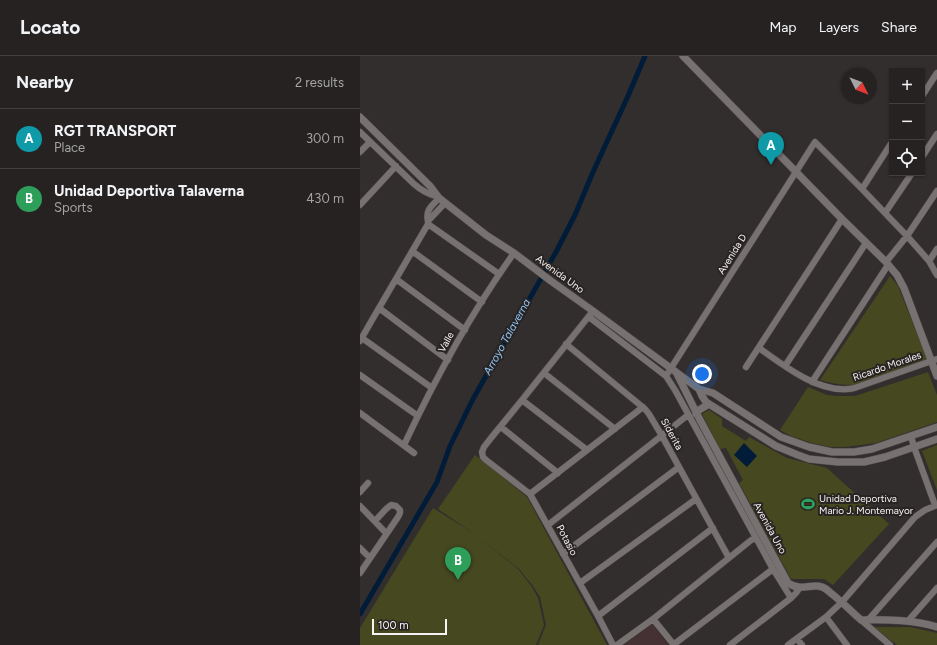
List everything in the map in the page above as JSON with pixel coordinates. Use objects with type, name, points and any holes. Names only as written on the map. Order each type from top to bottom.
[{"type":"street","points":[[683,56],[796,173],[887,264],[896,275],[904,288],[934,360],[937,376]]},
{"type":"street","points":[[925,91],[937,73]]},
{"type":"street","name":"Avenida Uno","points":[[360,117],[430,186],[440,199],[486,235],[536,269],[666,376],[773,569],[791,598]]},
{"type":"street","name":"Avenida Uno","points":[[360,132],[414,184],[423,191],[440,199]]},
{"type":"street","points":[[925,152],[937,134]]},
{"type":"street","points":[[360,152],[370,142]]},
{"type":"street","name":"Avenida D","points":[[666,376],[674,371],[815,142],[862,189]]},
{"type":"street","points":[[889,147],[862,189],[886,213],[929,261],[937,275]]},
{"type":"street","points":[[360,205],[396,166]]},
{"type":"street","points":[[886,213],[910,176]]},
{"type":"street","points":[[812,382],[887,264],[937,191]]},
{"type":"street","points":[[432,388],[361,340],[428,223],[440,199]]},
{"type":"street","points":[[746,367],[842,219]]},
{"type":"street","points":[[428,223],[499,274]]},
{"type":"street","points":[[785,366],[866,243]]},
{"type":"street","points":[[929,261],[937,248]]},
{"type":"street","points":[[412,251],[482,302]]},
{"type":"street","name":"Valle","points":[[404,446],[432,388],[465,330],[499,274],[514,253]]},
{"type":"street","points":[[396,279],[465,330]]},
{"type":"street","points":[[379,308],[448,360]]},
{"type":"street","points":[[558,473],[501,427],[591,314]]},
{"type":"street","name":"Avenida Uno","points":[[591,314],[674,371],[788,583],[794,587],[800,587]]},
{"type":"street","name":"Siderita","points":[[566,344],[643,407],[649,414],[729,558]]},
{"type":"street","name":"Ricardo Morales","points":[[758,348],[812,382],[843,389],[854,388],[934,360]]},
{"type":"street","points":[[674,371],[699,390],[713,393],[781,437],[813,448],[832,452],[854,452],[872,449],[937,427]]},
{"type":"street","points":[[544,373],[615,429]]},
{"type":"street","points":[[360,375],[418,416]]},
{"type":"street","points":[[699,390],[706,402],[709,404],[776,446],[809,459],[828,462],[854,463],[873,460],[937,439]]},
{"type":"street","points":[[522,400],[587,450]]},
{"type":"street","points":[[696,414],[699,410],[709,404]]},
{"type":"street","points":[[530,494],[643,407]]},
{"type":"street","points":[[360,413],[414,453]]},
{"type":"street","points":[[548,525],[688,415]]},
{"type":"street","name":"Potasio","points":[[501,427],[482,450],[482,455],[486,460],[530,494],[598,616],[612,645]]},
{"type":"street","points":[[788,645],[826,617],[842,602],[915,517],[936,505],[911,436]]},
{"type":"street","points":[[776,446],[781,437]]},
{"type":"street","points":[[563,554],[679,467]]},
{"type":"street","points":[[360,492],[368,483]]},
{"type":"street","points":[[580,584],[696,499]]},
{"type":"street","points":[[360,573],[398,517],[400,510],[396,506],[391,505],[375,521]]},
{"type":"street","points":[[360,506],[386,533]]},
{"type":"street","points":[[598,616],[713,528]]},
{"type":"street","points":[[617,645],[755,537]]},
{"type":"street","points":[[869,619],[937,542]]},
{"type":"street","points":[[360,548],[370,558]]},
{"type":"street","points":[[652,619],[674,645],[773,569]]},
{"type":"street","points":[[730,645],[791,598],[800,587],[822,586],[890,645]]},
{"type":"street","points":[[908,621],[937,588]]},
{"type":"street","points":[[826,617],[847,645]]},
{"type":"street","points":[[861,620],[908,621],[937,627]]},
{"type":"street","points":[[797,638],[802,645]]},
{"type":"shaded area","points":[[652,624],[668,645],[624,645]]},
{"type":"green space","points":[[890,276],[898,286],[927,359],[856,385],[838,384],[820,380]]},
{"type":"green space","points":[[928,372],[937,395],[937,422],[876,443],[845,447],[830,447],[812,443],[791,436],[780,430],[808,387],[827,395],[855,396]]},
{"type":"green space","name":"Unidad Deportiva Mario J. Montemayor","points":[[709,410],[722,419],[722,426],[746,441],[749,437],[787,458],[827,468],[889,524],[833,585],[824,579],[791,579],[739,483],[743,480],[726,448],[720,449],[702,414]]},
{"type":"green space","points":[[937,445],[937,490],[922,451]]},
{"type":"green space","points":[[475,455],[527,497],[607,645],[538,645],[546,625],[540,597],[519,569],[480,538],[518,569],[532,587],[538,598],[544,625],[536,645],[360,645],[360,628],[433,508],[473,533],[438,509]]},
{"type":"green space","points":[[874,627],[910,627],[937,633],[937,645],[897,645]]},
{"type":"water","points":[[744,443],[757,456],[747,467],[734,455]]},
{"type":"waterway","name":"Arroyo Talaverna","points":[[360,614],[437,482],[450,446],[473,399],[556,252],[575,215],[645,56]]},
{"type":"place","name":"RGT TRANSPORT","points":[[771,165]]},
{"type":"place","name":"Unidad Deportiva Mario J. Montemayor","points":[[808,504]]},
{"type":"place","name":"Unidad Deportiva Talaverna","points":[[458,580]]}]
